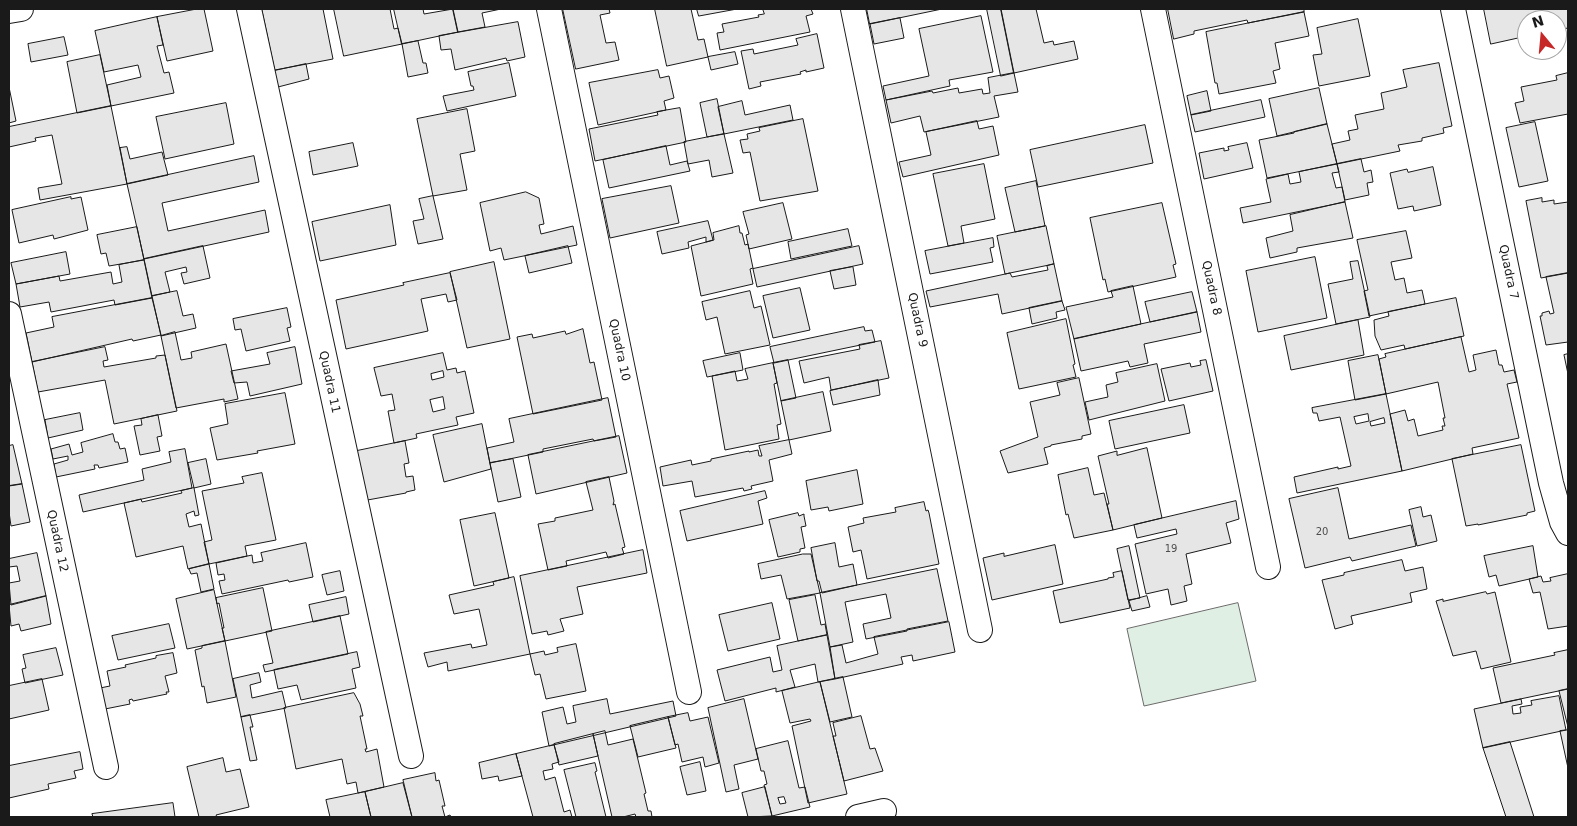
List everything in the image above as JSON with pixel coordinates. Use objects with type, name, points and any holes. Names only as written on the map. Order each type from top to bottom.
[{"type":"street","points":[[9,11],[21,9]]},
{"type":"street","name":"Quadra 11","points":[[249,9],[411,756]]},
{"type":"street","name":"Quadra 10","points":[[549,9],[689,692]]},
{"type":"street","name":"Quadra 9","points":[[853,9],[980,630]]},
{"type":"street","name":"Quadra 8","points":[[1153,9],[1268,567]]},
{"type":"street","name":"Quadra 7","points":[[1453,9],[1551,483],[1562,522],[1568,532]]},
{"type":"street","name":"Quadra 12","points":[[9,314],[106,768]]},
{"type":"street","points":[[858,817],[884,811]]},
{"type":"green space","points":[[1238,603],[1256,681],[1144,706],[1127,629]]},
{"type":"building","points":[[204,9],[213,51],[167,61],[157,17]]},
{"type":"building","points":[[262,9],[323,9],[333,59],[275,70]]},
{"type":"building","points":[[334,9],[390,9],[394,29],[398,28],[402,44],[344,56]]},
{"type":"building","points":[[394,9],[423,9],[424,14],[453,9],[458,32],[402,44]]},
{"type":"building","points":[[453,9],[501,9],[482,13],[485,27],[458,32]]},
{"type":"building","points":[[563,9],[609,9],[610,13],[600,15],[606,43],[615,42],[619,60],[576,69]]},
{"type":"building","points":[[655,9],[691,9],[698,40],[704,39],[708,57],[667,66]]},
{"type":"building","points":[[697,9],[737,9],[699,16]]},
{"type":"building","points":[[763,9],[811,9],[813,14],[806,16],[810,32],[720,50],[717,33],[724,32],[722,24],[759,17],[758,15],[764,14]]},
{"type":"building","points":[[867,9],[942,9],[870,24]]},
{"type":"building","points":[[987,9],[1001,9],[1014,73],[1001,76]]},
{"type":"building","points":[[1001,9],[1036,9],[1044,43],[1053,41],[1054,45],[1074,41],[1078,59],[1014,73]]},
{"type":"building","points":[[1168,9],[1304,9],[1304,12],[1248,23],[1247,20],[1194,31],[1194,34],[1174,39]]},
{"type":"building","points":[[1484,9],[1568,9],[1567,28],[1567,10],[1517,10],[1517,38],[1491,44]]},
{"type":"building","points":[[1304,12],[1309,36],[1275,43],[1280,69],[1273,71],[1276,83],[1219,94],[1217,83],[1215,83],[1206,32]]},
{"type":"building","points":[[981,16],[993,72],[949,80],[950,86],[886,100],[883,86],[929,76],[919,29]]},
{"type":"building","points":[[157,17],[163,45],[157,46],[164,73],[169,72],[174,93],[111,106],[107,85],[141,77],[138,65],[104,72],[95,31]]},
{"type":"building","points":[[900,18],[904,38],[874,44],[870,24]]},
{"type":"building","points":[[1358,19],[1370,76],[1319,86],[1313,55],[1322,54],[1317,28]]},
{"type":"building","points":[[518,22],[525,57],[507,61],[506,58],[455,70],[451,49],[441,50],[439,36]]},
{"type":"building","points":[[817,34],[824,68],[806,72],[806,70],[800,72],[801,74],[760,82],[761,86],[749,89],[741,51],[753,49],[754,54],[798,45],[796,39]]},
{"type":"building","points":[[64,37],[68,55],[31,62],[28,44]]},
{"type":"building","points":[[418,41],[423,63],[426,63],[428,73],[408,77],[402,44]]},
{"type":"building","points":[[735,52],[738,64],[711,70],[708,57]]},
{"type":"building","points":[[100,55],[111,106],[77,113],[67,62]]},
{"type":"building","points":[[509,63],[516,96],[447,111],[443,96],[474,90],[473,86],[471,86],[468,72]]},
{"type":"building","points":[[1439,63],[1452,126],[1443,128],[1444,133],[1422,138],[1422,141],[1398,145],[1400,151],[1337,164],[1332,144],[1350,140],[1348,131],[1358,129],[1355,115],[1384,109],[1381,93],[1407,87],[1403,70]]},
{"type":"building","points":[[306,64],[309,79],[278,87],[274,71]]},
{"type":"building","points":[[658,70],[660,78],[669,76],[674,98],[664,101],[666,110],[598,125],[589,83]]},
{"type":"building","points":[[1014,73],[1018,92],[994,96],[999,117],[924,132],[920,116],[891,123],[886,100],[958,88],[959,93],[982,89],[983,94],[990,93],[988,78]]},
{"type":"building","points":[[1568,73],[1568,114],[1520,123],[1515,103],[1524,101],[1521,87],[1557,80],[1556,76]]},
{"type":"building","points":[[9,87],[16,121],[9,123]]},
{"type":"building","points":[[1319,88],[1327,124],[1277,136],[1269,99]]},
{"type":"building","points":[[1207,91],[1211,111],[1191,115],[1187,96]]},
{"type":"building","points":[[717,99],[724,134],[707,137],[700,103]]},
{"type":"building","points":[[1261,100],[1265,117],[1195,132],[1191,115]]},
{"type":"building","points":[[742,101],[745,115],[790,105],[793,120],[724,134],[718,107]]},
{"type":"building","points":[[226,103],[234,144],[165,159],[156,117]]},
{"type":"building","points":[[111,106],[127,184],[40,200],[38,188],[62,184],[52,135],[35,138],[36,141],[9,147],[9,127]]},
{"type":"building","points":[[680,108],[686,142],[595,161],[589,129],[658,115],[657,112]]},
{"type":"building","points":[[467,109],[475,151],[460,154],[467,190],[433,196],[417,119]]},
{"type":"building","points":[[803,119],[818,191],[760,201],[750,152],[743,153],[740,140],[748,139],[747,134],[760,131],[759,128]]},
{"type":"building","points":[[977,121],[979,129],[993,126],[999,155],[903,177],[899,162],[931,155],[926,132]]},
{"type":"building","points":[[1535,122],[1548,181],[1519,187],[1506,128]]},
{"type":"building","points":[[1327,124],[1337,164],[1267,178],[1259,140]]},
{"type":"building","points":[[1145,125],[1153,163],[1038,187],[1030,150]]},
{"type":"building","points":[[724,134],[733,173],[712,177],[709,160],[688,164],[684,142]]},
{"type":"building","points":[[353,143],[358,166],[313,175],[309,152]]},
{"type":"building","points":[[1247,143],[1253,168],[1204,179],[1199,153],[1224,148],[1224,151],[1229,150],[1228,147]]},
{"type":"building","points":[[666,146],[670,165],[687,161],[690,171],[609,188],[603,160]]},
{"type":"building","points":[[127,147],[130,159],[162,152],[168,175],[127,184],[120,148]]},
{"type":"building","points":[[254,156],[259,182],[162,203],[168,231],[265,210],[269,232],[144,259],[127,184]]},
{"type":"building","points":[[1361,159],[1364,172],[1371,170],[1373,182],[1367,183],[1369,195],[1345,200],[1337,164]]},
{"type":"building","points":[[984,164],[995,219],[961,226],[964,243],[948,246],[933,174]]},
{"type":"building","points":[[1337,164],[1339,172],[1332,173],[1336,188],[1342,187],[1345,202],[1243,223],[1240,208],[1271,202],[1266,179],[1288,174],[1290,184],[1301,182],[1299,172]]},
{"type":"building","points":[[1433,167],[1441,205],[1414,211],[1413,206],[1398,209],[1390,173],[1407,169],[1408,172]]},
{"type":"building","points":[[1036,181],[1045,226],[1015,232],[1005,188]]},
{"type":"building","points":[[671,186],[679,223],[610,238],[602,199]]},
{"type":"building","points":[[526,192],[539,198],[544,224],[539,225],[541,234],[573,226],[577,245],[504,260],[501,248],[490,251],[480,203]]},
{"type":"building","points":[[433,196],[443,239],[418,244],[413,221],[424,219],[419,199]]},
{"type":"building","points":[[71,197],[71,199],[81,197],[88,230],[54,239],[53,235],[19,243],[12,210]]},
{"type":"building","points":[[1542,198],[1542,202],[1554,200],[1554,204],[1568,202],[1568,273],[1541,278],[1526,201]]},
{"type":"building","points":[[1345,202],[1353,238],[1297,248],[1297,252],[1270,258],[1266,238],[1293,231],[1290,215]]},
{"type":"building","points":[[783,203],[792,239],[749,249],[746,235],[749,234],[743,212]]},
{"type":"building","points":[[1162,203],[1176,264],[1173,265],[1176,277],[1108,292],[1105,279],[1103,280],[1090,218]]},
{"type":"building","points":[[390,205],[396,245],[320,261],[312,222]]},
{"type":"building","points":[[708,221],[713,240],[706,242],[706,237],[688,242],[689,248],[662,254],[657,232]]},
{"type":"building","points":[[739,226],[745,245],[748,244],[753,268],[750,269],[753,284],[701,296],[691,246],[714,240],[713,233]]},
{"type":"building","points":[[1046,226],[1054,264],[1005,274],[997,236]]},
{"type":"building","points":[[137,227],[144,260],[109,266],[106,253],[101,254],[97,235]]},
{"type":"building","points":[[848,229],[852,246],[791,259],[788,242]]},
{"type":"building","points":[[1406,231],[1412,258],[1391,262],[1395,280],[1404,278],[1407,293],[1422,290],[1425,304],[1369,316],[1364,291],[1368,290],[1357,240]]},
{"type":"building","points":[[993,238],[994,247],[990,248],[993,262],[930,274],[925,251]]},
{"type":"building","points":[[203,246],[210,278],[184,284],[181,273],[187,272],[186,267],[165,272],[170,292],[152,296],[144,259]]},
{"type":"building","points":[[568,246],[572,263],[529,273],[525,256]]},
{"type":"building","points":[[859,246],[863,264],[757,287],[753,269]]},
{"type":"building","points":[[66,252],[70,274],[16,284],[11,263]]},
{"type":"building","points":[[1315,257],[1327,318],[1258,332],[1246,271]]},
{"type":"building","points":[[144,260],[152,298],[115,305],[114,300],[51,312],[49,302],[20,307],[16,284],[59,276],[60,281],[111,272],[113,284],[122,282],[119,265]]},
{"type":"building","points":[[1358,261],[1370,317],[1336,324],[1328,284],[1353,279],[1350,262]]},
{"type":"building","points":[[494,262],[510,339],[467,348],[450,272]]},
{"type":"building","points":[[1054,264],[1062,301],[1002,314],[998,294],[930,307],[926,291],[1010,273],[1012,277],[1048,270],[1047,266]]},
{"type":"building","points":[[853,267],[856,285],[834,289],[830,271]]},
{"type":"building","points":[[450,273],[457,300],[448,302],[446,294],[421,299],[428,331],[346,349],[336,300]]},
{"type":"building","points":[[1568,273],[1568,342],[1546,345],[1540,316],[1542,316],[1542,313],[1549,311],[1550,314],[1554,313],[1546,277]]},
{"type":"building","points":[[1133,286],[1141,324],[1074,339],[1066,307],[1113,297],[1111,291]]},
{"type":"building","points":[[800,288],[810,330],[773,338],[763,296]]},
{"type":"building","points":[[177,291],[183,316],[193,314],[196,328],[161,336],[152,296]]},
{"type":"building","points":[[750,291],[754,308],[761,306],[770,345],[725,354],[717,317],[706,320],[702,302]]},
{"type":"building","points":[[1192,292],[1197,312],[1150,322],[1145,302]]},
{"type":"building","points":[[152,298],[161,335],[133,341],[132,339],[32,362],[26,333],[54,327],[52,317]]},
{"type":"building","points":[[1456,298],[1464,336],[1405,349],[1404,345],[1381,350],[1375,336],[1374,320],[1389,316],[1388,312]]},
{"type":"building","points":[[1062,301],[1065,310],[1056,312],[1057,318],[1032,324],[1029,308]]},
{"type":"building","points":[[287,308],[291,327],[287,328],[290,341],[246,351],[241,329],[235,330],[233,319]]},
{"type":"building","points":[[1197,312],[1201,332],[1144,344],[1148,363],[1130,367],[1128,361],[1081,371],[1074,339]]},
{"type":"building","points":[[1066,319],[1076,377],[1019,389],[1007,333]]},
{"type":"building","points":[[1358,320],[1364,355],[1291,370],[1284,336]]},
{"type":"building","points":[[864,327],[865,331],[872,330],[875,342],[774,363],[770,347]]},
{"type":"building","points":[[583,329],[590,363],[594,362],[602,400],[533,414],[517,337],[532,334],[533,338],[565,331],[566,334]]},
{"type":"building","points":[[175,332],[181,360],[192,358],[191,352],[226,344],[238,399],[224,402],[224,399],[176,408],[161,336]]},
{"type":"building","points":[[1461,337],[1469,372],[1476,370],[1473,355],[1496,350],[1499,365],[1502,365],[1504,372],[1514,370],[1517,382],[1507,384],[1519,438],[1472,448],[1473,454],[1402,471],[1390,414],[1405,410],[1408,421],[1414,419],[1418,436],[1443,430],[1442,426],[1445,426],[1443,418],[1445,418],[1438,382],[1386,394],[1379,359],[1386,357],[1385,354]]},
{"type":"building","points":[[881,341],[889,378],[831,390],[829,377],[804,383],[799,361],[860,349],[859,345]]},
{"type":"building","points":[[105,347],[108,360],[103,361],[104,367],[165,355],[177,411],[114,424],[105,380],[38,392],[32,362]]},
{"type":"building","points":[[295,347],[302,384],[250,396],[247,382],[234,383],[231,371],[270,364],[267,353]]},
{"type":"building","points":[[443,353],[447,370],[456,368],[457,373],[465,371],[474,413],[456,417],[458,425],[416,434],[417,438],[394,443],[388,411],[395,410],[392,394],[381,396],[374,368]],"holes":[[[443,371],[444,377],[432,380],[431,374]],[[443,397],[445,409],[433,412],[430,400]]]},
{"type":"building","points":[[740,353],[743,370],[707,377],[703,361]]},
{"type":"building","points":[[1568,354],[1568,374],[1564,355]]},
{"type":"building","points":[[1378,355],[1386,394],[1355,400],[1348,361]]},
{"type":"building","points":[[788,360],[796,398],[781,401],[773,363]]},
{"type":"building","points":[[1206,360],[1213,391],[1169,401],[1161,369],[1190,363],[1191,367],[1201,365],[1200,361]]},
{"type":"building","points":[[773,363],[777,383],[774,384],[781,424],[777,425],[779,439],[725,450],[712,376],[735,371],[737,381],[748,379],[745,369]]},
{"type":"building","points":[[1157,364],[1165,401],[1089,420],[1085,402],[1108,397],[1106,385],[1118,382],[1116,373]]},
{"type":"building","points":[[1079,378],[1091,434],[1082,436],[1082,439],[1044,448],[1048,464],[1008,473],[1000,451],[1038,437],[1030,402],[1060,395],[1057,383]]},
{"type":"building","points":[[878,380],[880,395],[833,405],[830,391]]},
{"type":"building","points":[[823,392],[831,431],[789,440],[781,401]]},
{"type":"building","points":[[285,393],[295,444],[217,460],[210,428],[228,424],[225,404]]},
{"type":"building","points":[[1386,394],[1402,471],[1297,493],[1294,477],[1351,466],[1340,417],[1319,421],[1317,413],[1313,413],[1312,408]],"holes":[[[1368,414],[1369,421],[1356,424],[1354,417]],[[1384,418],[1385,423],[1371,426],[1370,422]]]},
{"type":"building","points":[[608,398],[616,437],[594,441],[593,439],[543,449],[543,452],[490,463],[487,448],[514,442],[509,419]]},
{"type":"building","points":[[1184,405],[1190,433],[1115,449],[1109,421]]},
{"type":"building","points":[[80,413],[83,430],[48,438],[45,420]]},
{"type":"building","points":[[158,415],[162,436],[157,437],[160,451],[140,455],[134,426],[142,425],[141,419]]},
{"type":"building","points":[[482,424],[491,469],[444,482],[433,435]]},
{"type":"building","points":[[113,434],[115,442],[118,442],[120,449],[125,448],[128,462],[99,468],[98,465],[94,465],[95,469],[56,477],[54,464],[68,460],[68,456],[53,459],[51,449],[69,444],[72,455],[83,452],[81,443]]},
{"type":"building","points":[[619,436],[627,473],[536,494],[528,455]]},
{"type":"building","points":[[789,440],[792,454],[769,460],[773,481],[751,486],[752,489],[744,491],[743,488],[695,497],[692,481],[663,486],[660,467],[691,460],[692,465],[711,461],[711,459],[758,450],[759,456],[762,456],[759,446]]},
{"type":"building","points":[[405,441],[409,463],[404,464],[406,477],[413,476],[415,490],[362,501],[352,452]]},
{"type":"building","points":[[13,445],[22,484],[9,486],[9,446]]},
{"type":"building","points":[[1521,445],[1535,511],[1527,513],[1527,515],[1466,526],[1452,459]]},
{"type":"building","points":[[1147,448],[1162,518],[1113,530],[1098,456],[1117,451],[1117,455]]},
{"type":"building","points":[[185,449],[192,488],[83,512],[79,495],[144,480],[142,469],[171,462],[169,452]]},
{"type":"building","points":[[206,459],[211,484],[194,488],[188,463]]},
{"type":"building","points":[[513,459],[521,497],[498,502],[490,463]]},
{"type":"building","points":[[1088,468],[1094,495],[1104,493],[1113,530],[1074,538],[1068,514],[1066,515],[1058,475]]},
{"type":"building","points":[[857,470],[863,504],[829,511],[828,507],[811,510],[806,481]]},
{"type":"building","points":[[262,473],[276,540],[245,546],[247,556],[209,564],[204,542],[212,540],[202,491],[244,483],[242,477]]},
{"type":"building","points":[[609,477],[614,501],[613,505],[615,504],[625,547],[622,548],[624,554],[608,558],[606,552],[566,561],[567,566],[548,570],[538,524],[555,521],[555,518],[593,510],[586,482]]},
{"type":"building","points":[[22,484],[30,522],[11,526],[9,486]]},
{"type":"building","points":[[194,488],[199,515],[195,516],[194,511],[186,514],[189,527],[201,524],[209,564],[188,569],[183,546],[136,557],[124,503],[141,499],[142,502],[182,493],[181,491]]},
{"type":"building","points":[[1338,488],[1349,539],[1411,525],[1416,546],[1352,561],[1350,557],[1305,568],[1289,499]]},
{"type":"building","points":[[765,491],[767,498],[758,501],[763,524],[687,541],[680,511]]},
{"type":"building","points":[[1236,501],[1239,519],[1226,523],[1231,543],[1186,554],[1192,584],[1184,586],[1187,601],[1171,605],[1168,589],[1146,594],[1135,544],[1177,534],[1176,529],[1137,538],[1134,525]]},
{"type":"building","points":[[924,502],[926,511],[928,510],[929,513],[939,564],[867,579],[861,550],[853,552],[848,527],[864,523],[863,518],[896,512],[895,508]]},
{"type":"building","points":[[1421,507],[1423,517],[1431,515],[1437,541],[1417,546],[1409,510]]},
{"type":"building","points":[[495,513],[509,578],[474,586],[460,520]]},
{"type":"building","points":[[798,513],[799,516],[804,514],[806,526],[801,527],[805,548],[800,549],[800,552],[778,557],[769,520]]},
{"type":"building","points":[[306,543],[313,577],[289,582],[288,580],[222,594],[219,581],[225,580],[224,574],[218,575],[216,563],[252,555],[253,563],[263,561],[261,553]]},
{"type":"building","points":[[835,543],[839,567],[853,564],[857,585],[822,593],[819,581],[817,581],[811,548]]},
{"type":"building","points":[[1055,545],[1063,584],[992,600],[983,558],[1004,553],[1004,556]]},
{"type":"building","points":[[1129,546],[1140,598],[1128,600],[1117,549]]},
{"type":"building","points":[[1533,546],[1538,577],[1499,586],[1496,575],[1489,577],[1484,556]]},
{"type":"building","points":[[643,550],[647,573],[577,587],[583,614],[560,619],[564,631],[548,635],[547,631],[532,634],[520,576]]},
{"type":"building","points":[[37,553],[46,596],[11,605],[9,583],[20,581],[17,566],[9,567],[9,559]]},
{"type":"building","points":[[811,554],[820,593],[787,599],[781,575],[761,579],[758,564]]},
{"type":"building","points":[[1402,560],[1405,571],[1423,567],[1427,589],[1410,593],[1412,602],[1351,616],[1353,624],[1335,629],[1322,580]]},
{"type":"building","points":[[209,564],[214,589],[201,592],[197,573],[191,574],[189,569]]},
{"type":"building","points":[[937,569],[948,621],[866,639],[863,624],[891,618],[886,594],[845,602],[853,642],[830,647],[820,593]]},
{"type":"building","points":[[340,571],[344,591],[327,595],[322,575]]},
{"type":"building","points":[[1122,571],[1130,608],[1060,623],[1053,591],[1108,579],[1114,577],[1113,573]]},
{"type":"building","points":[[1568,574],[1568,626],[1548,629],[1540,592],[1533,593],[1529,579],[1541,576],[1543,582],[1551,581],[1550,578]]},
{"type":"building","points":[[514,577],[530,654],[448,671],[447,662],[428,667],[424,653],[471,644],[472,648],[487,645],[479,609],[454,614],[449,595],[494,585],[493,582]]},
{"type":"building","points":[[263,588],[272,631],[225,641],[219,603],[217,604],[216,598]]},
{"type":"building","points":[[214,590],[225,641],[187,649],[176,599]]},
{"type":"building","points":[[1486,592],[1487,594],[1495,592],[1511,662],[1481,669],[1476,651],[1453,656],[1436,601]]},
{"type":"building","points":[[815,595],[821,625],[825,624],[827,635],[798,641],[789,600]]},
{"type":"building","points":[[46,596],[51,624],[21,631],[19,624],[11,626],[9,605]]},
{"type":"building","points":[[1147,596],[1150,607],[1132,611],[1129,601]]},
{"type":"building","points":[[346,597],[349,614],[313,622],[309,605]]},
{"type":"building","points":[[772,603],[780,639],[728,651],[719,615]]},
{"type":"building","points":[[340,616],[348,654],[265,672],[263,665],[273,663],[266,632]]},
{"type":"building","points":[[949,622],[955,652],[913,661],[912,655],[901,657],[903,664],[835,679],[830,647],[842,645],[846,663],[878,654],[874,637]]},
{"type":"building","points":[[169,624],[175,648],[118,660],[112,636]]},
{"type":"building","points":[[827,635],[835,679],[818,682],[815,664],[790,670],[795,687],[776,692],[776,688],[725,701],[717,670],[770,657],[773,672],[782,670],[777,646]]},
{"type":"building","points":[[225,641],[236,697],[207,703],[195,650],[202,648],[202,646]]},
{"type":"building","points":[[576,644],[586,691],[546,699],[540,674],[535,675],[530,654],[544,651],[545,655],[558,652],[557,648]]},
{"type":"building","points":[[56,648],[63,675],[25,683],[22,669],[26,668],[23,655]]},
{"type":"building","points":[[1568,650],[1568,689],[1501,703],[1493,668],[1555,655],[1554,653]]},
{"type":"building","points":[[357,652],[360,667],[352,669],[356,688],[301,700],[297,685],[278,689],[274,670]]},
{"type":"building","points":[[173,653],[177,673],[165,676],[169,692],[166,692],[167,694],[133,701],[132,699],[129,700],[130,704],[105,709],[100,688],[110,686],[107,671],[156,658],[156,656]]},
{"type":"building","points":[[259,673],[261,682],[250,685],[252,698],[282,691],[286,708],[241,717],[233,679]]},
{"type":"building","points":[[843,677],[852,717],[830,722],[820,682]]},
{"type":"building","points":[[42,679],[49,710],[9,719],[9,686]]},
{"type":"building","points":[[820,682],[847,794],[808,803],[792,726],[811,721],[810,719],[790,723],[782,691]]},
{"type":"building","points":[[1568,689],[1568,727],[1559,691]]},
{"type":"building","points":[[354,693],[360,704],[363,716],[360,716],[367,749],[365,749],[366,752],[377,749],[384,787],[358,793],[356,782],[347,784],[342,759],[296,769],[284,708]]},
{"type":"building","points":[[1559,696],[1566,730],[1483,748],[1474,709],[1521,699],[1522,704],[1512,706],[1513,714],[1521,713],[1520,707],[1532,705],[1531,701]]},
{"type":"building","points":[[607,699],[610,714],[673,701],[676,716],[549,746],[542,712],[563,707],[567,724],[576,722],[573,706]]},
{"type":"building","points":[[744,699],[758,759],[734,765],[739,789],[726,792],[708,708]]},
{"type":"building","points":[[688,713],[690,721],[708,717],[719,763],[705,767],[703,757],[682,762],[678,744],[675,745],[668,717]]},
{"type":"building","points":[[250,715],[253,727],[250,727],[257,760],[250,761],[241,717]]},
{"type":"building","points":[[861,716],[870,749],[875,748],[883,771],[844,781],[833,736],[836,736],[833,723]]},
{"type":"building","points":[[668,717],[676,748],[638,757],[630,726]]},
{"type":"building","points":[[1568,730],[1568,768],[1560,731]]},
{"type":"building","points":[[605,731],[608,745],[633,739],[646,793],[644,794],[648,811],[651,811],[652,817],[636,817],[635,814],[612,817],[593,734]]},
{"type":"building","points":[[593,734],[598,756],[559,765],[554,744]]},
{"type":"building","points":[[788,741],[799,788],[805,787],[810,807],[772,816],[764,785],[767,784],[764,771],[761,771],[756,749]],"holes":[[[784,797],[786,803],[780,804],[778,798]]]},
{"type":"building","points":[[1510,742],[1534,817],[1506,817],[1483,748]]},
{"type":"building","points":[[554,745],[559,762],[552,764],[553,769],[543,771],[545,780],[555,777],[564,812],[570,810],[572,817],[533,817],[516,754]]},
{"type":"building","points":[[80,752],[83,769],[74,771],[76,778],[48,784],[49,789],[9,798],[9,766]]},
{"type":"building","points":[[516,754],[522,776],[499,781],[498,776],[482,779],[479,763]]},
{"type":"building","points":[[223,758],[226,772],[240,769],[249,807],[216,815],[217,817],[199,817],[187,767]]},
{"type":"building","points":[[700,762],[706,791],[687,795],[680,767]]},
{"type":"building","points":[[595,763],[597,771],[595,772],[606,817],[576,817],[564,770]]},
{"type":"building","points":[[435,773],[436,781],[439,780],[445,806],[442,806],[445,817],[412,817],[403,780]]},
{"type":"building","points":[[403,783],[412,817],[371,817],[365,792]]},
{"type":"building","points":[[765,787],[772,816],[748,817],[742,793]]},
{"type":"building","points":[[365,792],[371,817],[330,817],[326,800]]},
{"type":"building","points":[[173,803],[175,817],[93,817],[92,814]]}]
